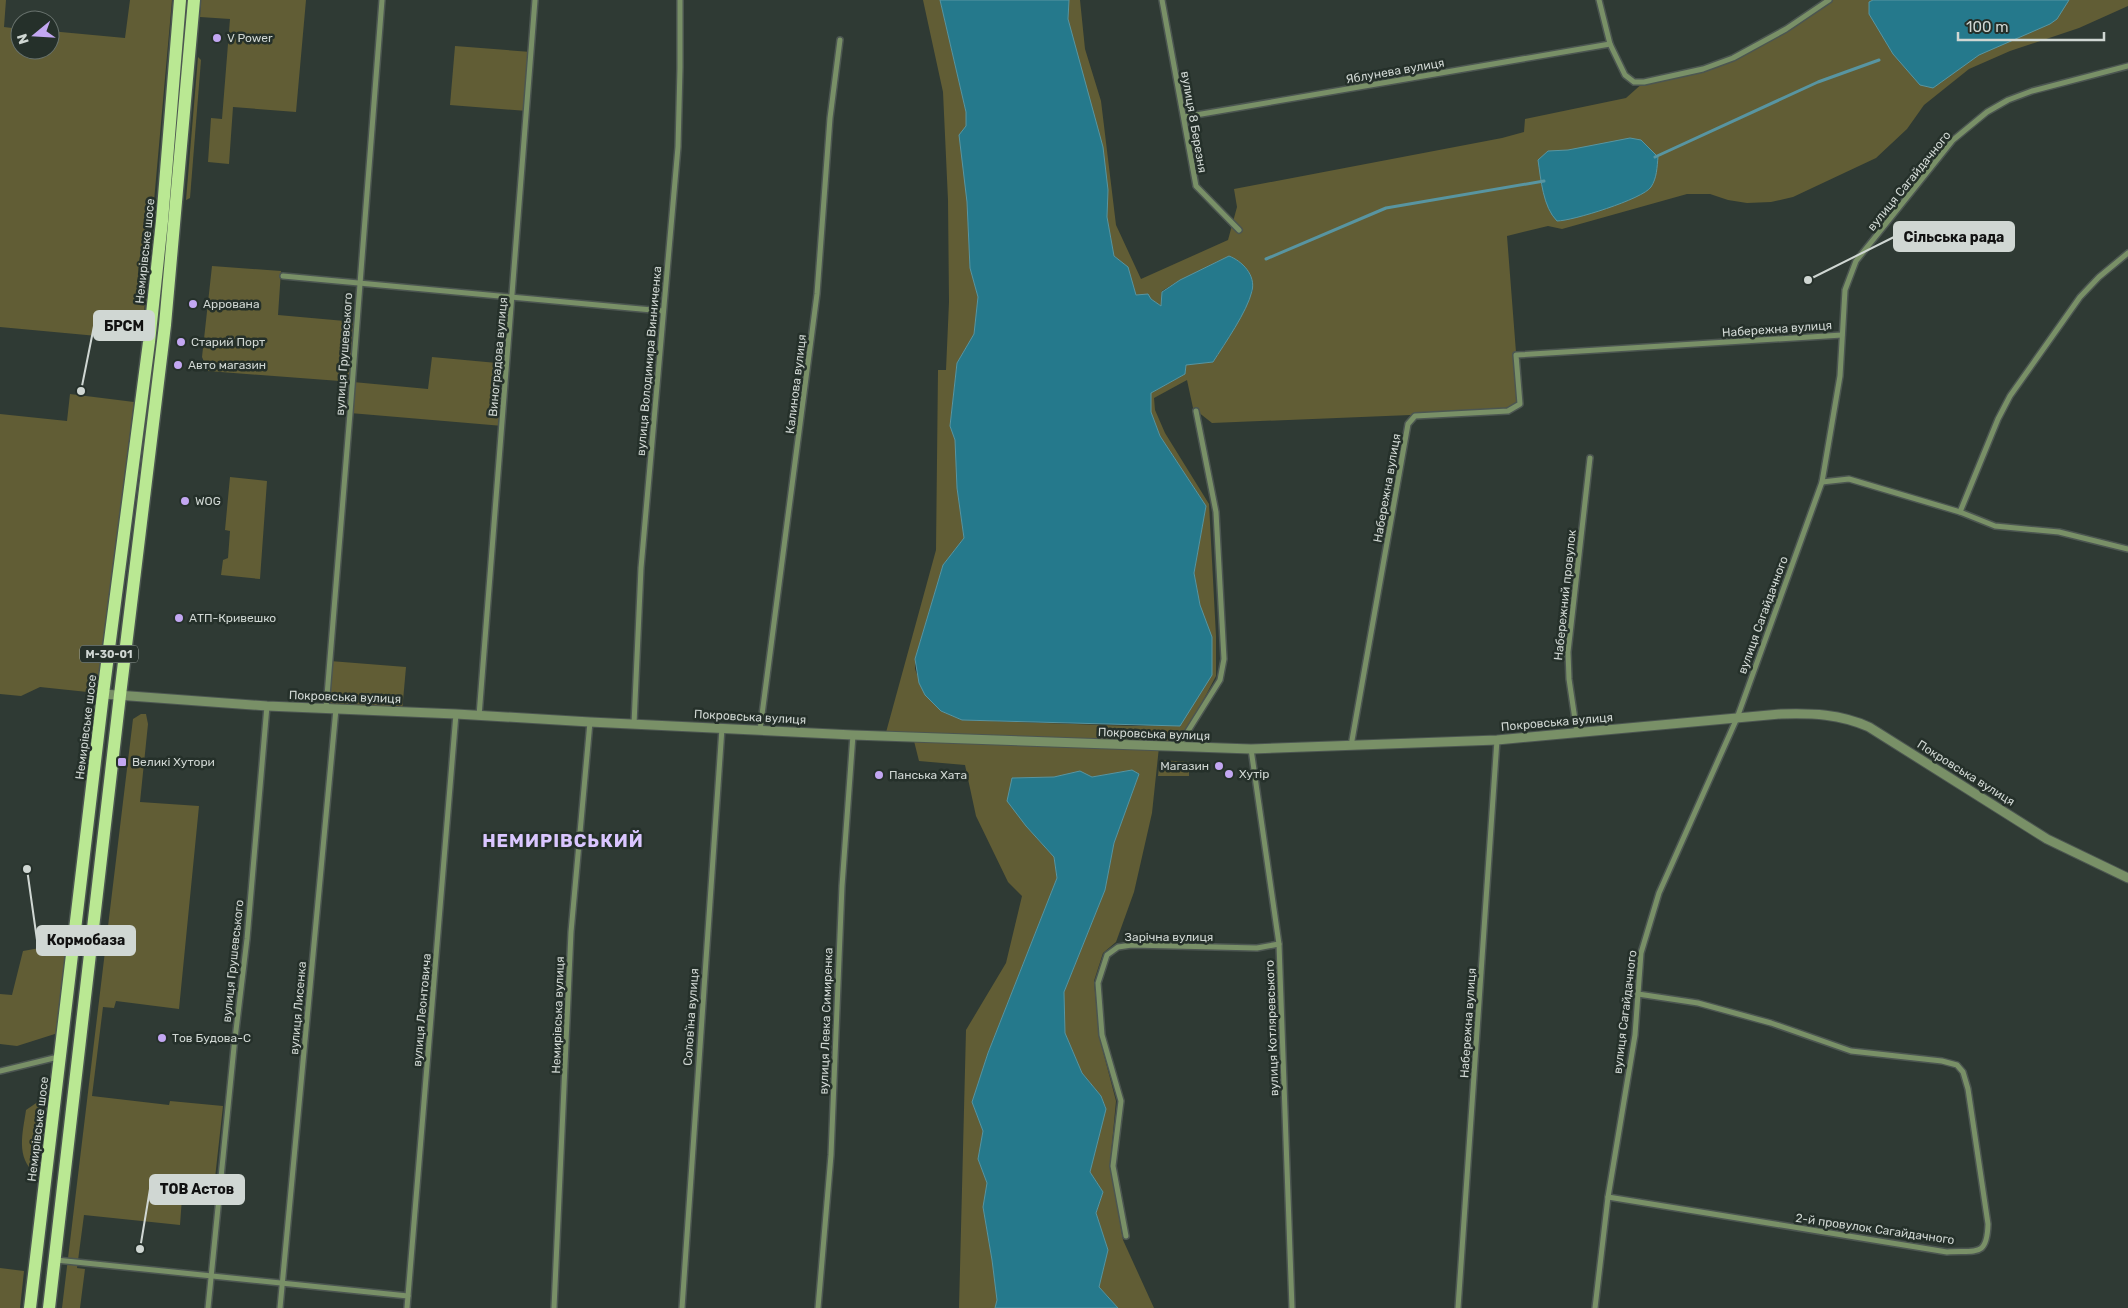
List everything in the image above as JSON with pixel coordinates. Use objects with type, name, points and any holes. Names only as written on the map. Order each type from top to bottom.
[{"type":"main road","name":"Немирівське шосе","points":[[30,1308],[103,694],[149,342],[162,221],[180,0]]},
{"type":"main road","name":"М-30-01","points":[[49,1308],[165,324],[194,0]]},
{"type":"street","name":"вулиця Грушевського","points":[[326,708],[382,0]]},
{"type":"street","name":"Виноградова вулиця","points":[[480,716],[535,0]]},
{"type":"street","name":"вулиця Володимира Винниченка","points":[[634,724],[641,568],[678,147],[680,0]]},
{"type":"street","name":"вулиця 8 Березня","points":[[1162,0],[1196,186],[1239,230]]},
{"type":"street","points":[[1599,0],[1610,44],[1625,76],[1634,82],[1644,82],[1703,69],[1733,58],[1786,29],[1829,0]]},
{"type":"street","name":"Калинова вулиця","points":[[760,730],[816,304],[830,118],[840,40]]},
{"type":"street","name":"Яблунева вулиця","points":[[1184,117],[1610,44]]},
{"type":"street","name":"вулиця Сагайдачного","points":[[1595,1308],[1608,1197],[1635,1035],[1641,953],[1659,893],[1737,718],[1822,482],[1840,376],[1846,290],[1856,261],[1954,140],[1987,112],[2008,100],[2032,91],[2128,66]]},
{"type":"street","points":[[1960,512],[1998,419],[2010,396],[2080,297],[2099,276],[2128,253]]},
{"type":"street","points":[[283,276],[663,311]]},
{"type":"street","name":"Набережна вулиця","points":[[1351,746],[1408,424],[1415,416],[1508,411],[1520,404],[1516,356],[1842,335]]},
{"type":"street","points":[[1178,748],[1220,680],[1224,659],[1216,512],[1196,412]]},
{"type":"street","name":"Набережний провулок","points":[[1578,734],[1569,679],[1568,652],[1590,458]]},
{"type":"street","points":[[1822,482],[1849,480],[1960,512],[1995,526],[2059,532],[2128,549]]},
{"type":"street","name":"Покровська вулиця","points":[[103,694],[267,706],[853,735],[1178,748],[1251,749],[1497,740],[1737,718],[1816,713],[1856,721],[1880,733],[2046,839],[2128,878]]},
{"type":"street","name":"вулиця Грушевського","points":[[208,1308],[234,1047],[247,939],[267,706]]},
{"type":"street","name":"вулиця Лисенка","points":[[280,1308],[336,709]]},
{"type":"street","name":"вулиця Леонтовича","points":[[407,1308],[456,714]]},
{"type":"street","name":"Немирівська вулиця","points":[[554,1308],[571,932],[590,722]]},
{"type":"street","name":"Соловʼїна вулиця","points":[[682,1308],[722,728]]},
{"type":"street","name":"вулиця Левка Симиренка","points":[[818,1308],[830,1155],[842,886],[853,735]]},
{"type":"street","name":"Набережна вулиця","points":[[1458,1308],[1497,740]]},
{"type":"street","name":"вулиця Котляревського","points":[[1251,749],[1279,944],[1292,1308]]},
{"type":"street","name":"Зарічна вулиця","points":[[1126,1236],[1114,1166],[1120,1101],[1102,1035],[1098,983],[1107,954],[1118,947],[1132,945],[1257,948],[1279,944]]},
{"type":"street","name":"2-й провулок Сагайдачного","points":[[1608,1197],[1947,1252],[1980,1249],[1985,1246],[1988,1240],[1988,1224],[1968,1089],[1963,1072],[1957,1065],[1942,1060],[1851,1051],[1771,1023],[1698,1003],[1638,994]]},
{"type":"street","points":[[0,1071],[60,1056]]},
{"type":"street","points":[[56,1260],[283,1285],[408,1296]]},
{"type":"shaded area","points":[[0,0],[6,0],[4,27],[10,28],[10,60],[60,60],[60,32],[125,38],[130,0],[172,0],[144,313],[142,318],[135,327],[121,333],[110,333],[108,337],[0,327]]},
{"type":"shaded area","points":[[201,0],[306,0],[296,112],[233,107],[229,164],[208,162],[211,118],[222,119],[230,19],[200,17]]},
{"type":"shaded area","points":[[923,0],[940,0],[966,112],[970,268],[978,297],[974,334],[957,363],[950,426],[955,440],[957,488],[964,538],[943,565],[915,659],[915,669],[925,695],[941,711],[962,720],[1132,726],[1180,725],[1200,605],[1194,573],[1206,506],[1160,436],[1151,412],[1151,393],[1185,374],[1186,364],[1213,362],[1235,327],[1253,290],[1229,256],[1162,291],[1161,306],[1151,299],[1136,295],[1128,268],[1114,256],[1107,217],[1108,190],[1068,19],[1069,0],[1080,0],[1085,49],[1101,101],[1116,225],[1141,279],[1228,240],[1237,207],[1234,189],[1502,138],[1524,132],[1525,119],[1626,98],[1644,82],[1703,69],[1751,49],[1829,0],[2128,0],[2128,6],[2079,28],[2010,51],[1969,69],[1924,105],[1907,129],[1876,158],[1793,197],[1771,202],[1747,203],[1728,200],[1710,194],[1687,194],[1562,229],[1548,226],[1507,236],[1520,404],[1508,411],[1212,423],[1193,408],[1187,380],[1154,398],[1155,410],[1165,433],[1209,504],[1216,636],[1216,676],[1178,748],[1159,747],[1152,813],[1134,892],[1116,942],[1103,953],[1094,981],[1099,1036],[1116,1101],[1110,1165],[1123,1240],[1154,1308],[1118,1308],[1099,1287],[1108,1250],[1096,1213],[1103,1192],[1090,1172],[1106,1108],[1101,1096],[1082,1073],[1065,1033],[1064,992],[1105,890],[1114,843],[1139,774],[1132,770],[1092,777],[1080,772],[1054,777],[1012,778],[1026,826],[1054,857],[1057,878],[988,1053],[972,1102],[983,1131],[978,1159],[987,1183],[983,1207],[997,1300],[995,1308],[959,1308],[966,1030],[1006,963],[1022,896],[1008,882],[976,816],[965,765],[919,761],[913,737],[885,736],[936,550],[938,370],[946,370],[949,302],[948,200],[943,92]]},
{"type":"shaded area","points":[[455,46],[531,52],[527,111],[450,105]]},
{"type":"shaded area","points":[[198,57],[201,60],[190,198],[186,200]]},
{"type":"shaded area","points":[[212,266],[281,271],[278,315],[356,322],[353,382],[208,371],[202,357]]},
{"type":"shaded area","points":[[432,357],[508,364],[503,426],[350,413],[353,382],[428,389]]},
{"type":"shaded area","points":[[70,394],[134,402],[97,693],[40,687],[21,696],[0,694],[0,414],[67,421]]},
{"type":"shaded area","points":[[230,477],[267,481],[260,579],[221,575],[223,560],[228,558],[230,531],[225,530]]},
{"type":"shaded area","points":[[330,661],[406,667],[402,712],[326,708]]},
{"type":"shaded area","points":[[141,714],[146,714],[148,724],[140,802],[199,806],[179,1009],[116,1001],[114,1008],[103,1007],[92,1096],[169,1105],[170,1101],[223,1106],[214,1187],[183,1184],[180,1225],[84,1215],[77,1268],[85,1269],[80,1308],[62,1308],[133,719]]},
{"type":"shaded area","points":[[1160,760],[1189,762],[1189,776],[1158,776]]},
{"type":"shaded area","points":[[51,946],[62,947],[65,957],[58,1033],[17,1046],[0,1044],[0,994],[12,995],[23,951]]},
{"type":"shaded area","points":[[45,1097],[36,1174],[29,1168],[25,1160],[22,1136],[26,1110]]},
{"type":"shaded area","points":[[0,1268],[24,1271],[20,1308],[0,1308]]},
{"type":"water","points":[[940,0],[1069,0],[1068,19],[1103,147],[1108,190],[1107,217],[1114,256],[1128,267],[1136,295],[1148,294],[1151,299],[1161,306],[1162,292],[1180,280],[1229,256],[1239,261],[1247,269],[1252,279],[1252,291],[1245,308],[1213,362],[1186,365],[1185,374],[1151,393],[1151,412],[1160,436],[1206,506],[1194,573],[1200,605],[1212,637],[1212,675],[1180,726],[962,720],[941,711],[925,695],[919,683],[915,659],[943,565],[964,538],[957,488],[955,440],[950,426],[957,363],[974,334],[978,297],[970,268],[967,202],[959,135],[966,126],[966,112]]},
{"type":"water","points":[[1873,0],[2069,0],[2057,19],[2050,24],[1979,55],[1933,88],[1920,85],[1893,54],[1869,14],[1869,2]]},
{"type":"water","points":[[1630,138],[1641,140],[1658,157],[1656,176],[1651,187],[1622,203],[1557,221],[1546,201],[1538,160],[1548,151],[1568,150]]},
{"type":"water","points":[[1132,770],[1139,774],[1114,843],[1105,890],[1064,992],[1065,1033],[1082,1073],[1101,1096],[1106,1109],[1090,1172],[1103,1192],[1096,1213],[1108,1250],[1099,1287],[1118,1308],[995,1308],[997,1300],[983,1207],[987,1183],[978,1159],[983,1131],[972,1102],[988,1053],[1057,878],[1054,857],[1026,826],[1007,801],[1012,778],[1054,777],[1080,771],[1092,777]]},
{"type":"waterway","points":[[1655,157],[1818,82],[1879,60]]},
{"type":"waterway","points":[[1266,259],[1386,208],[1544,181]]},
{"type":"place","name":"V Power","points":[[217,38]]},
{"type":"place","name":"Сільська рада","points":[[1808,280]]},
{"type":"place","name":"Аррована","points":[[193,304]]},
{"type":"place","name":"Старий Порт","points":[[181,342]]},
{"type":"place","name":"Авто магазин","points":[[178,365]]},
{"type":"place","name":"БРСМ","points":[[81,391]]},
{"type":"place","name":"WOG","points":[[185,501]]},
{"type":"place","name":"АТП-Кривешко","points":[[179,618]]},
{"type":"place","name":"Великі Хутори","points":[[122,762]]},
{"type":"place","name":"Магазин","points":[[1219,766]]},
{"type":"place","name":"Хутір","points":[[1229,774]]},
{"type":"place","name":"Панська Хата","points":[[879,775]]},
{"type":"place","name":"Кормобаза","points":[[27,869]]},
{"type":"place","name":"Тов Будова-С","points":[[162,1038]]},
{"type":"place","name":"ТОВ Астов","points":[[140,1249]]},
{"type":"district","name":"НЕМИРІВСЬКИЙ","points":[[563,841]]}]
